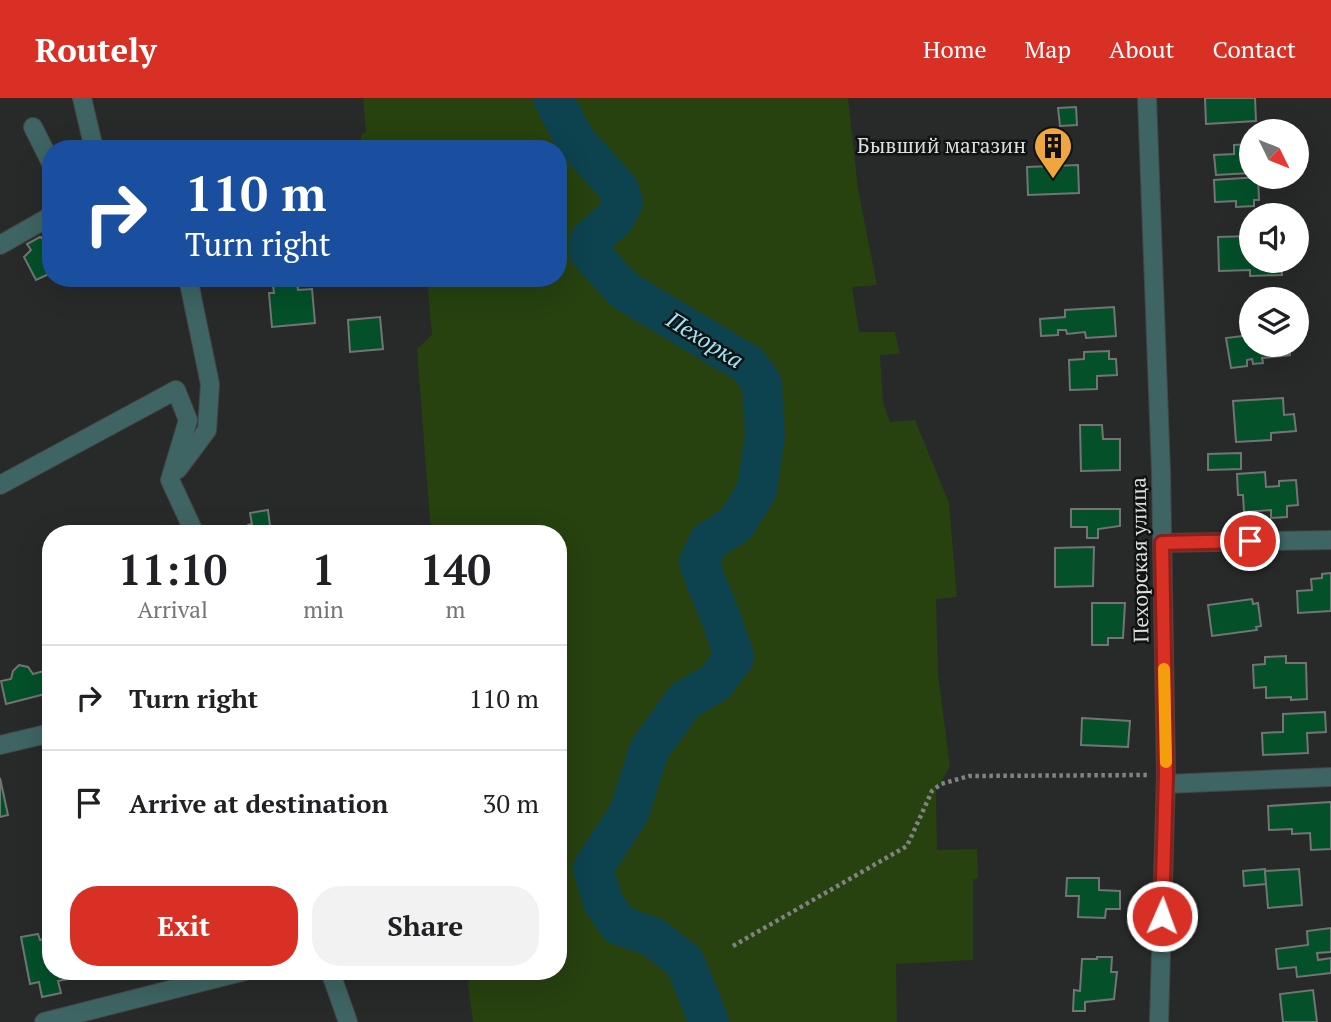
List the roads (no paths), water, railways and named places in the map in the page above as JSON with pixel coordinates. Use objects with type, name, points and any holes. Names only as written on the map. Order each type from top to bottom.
[{"type":"street","points":[[82,98],[92,140]]},
{"type":"street","name":"Пехорская улица","points":[[1147,98],[1162,543],[1166,779],[1159,1022]]},
{"type":"street","points":[[33,127],[42,145]]},
{"type":"street","points":[[0,245],[42,221]]},
{"type":"street","points":[[170,480],[207,430],[210,384],[190,287]]},
{"type":"street","points":[[0,485],[176,390],[188,421],[170,480],[191,525]]},
{"type":"street","points":[[1162,543],[1331,540]]},
{"type":"street","points":[[0,745],[42,735]]},
{"type":"street","points":[[1166,779],[1331,777]]},
{"type":"street","points":[[44,1022],[209,980]]},
{"type":"street","points":[[333,980],[348,1022]]},
{"type":"waterway","name":"Пехорка","points":[[553,98],[575,140],[619,189],[623,203],[614,219],[590,240],[589,252],[625,291],[749,365],[762,384],[765,435],[757,490],[736,524],[709,541],[699,562],[734,657],[715,683],[685,700],[649,750],[629,813],[593,868],[603,902],[619,925],[653,937],[685,962],[709,1022]]},
{"type":"place","name":"Бывший магазин","points":[[1053,180]]}]
